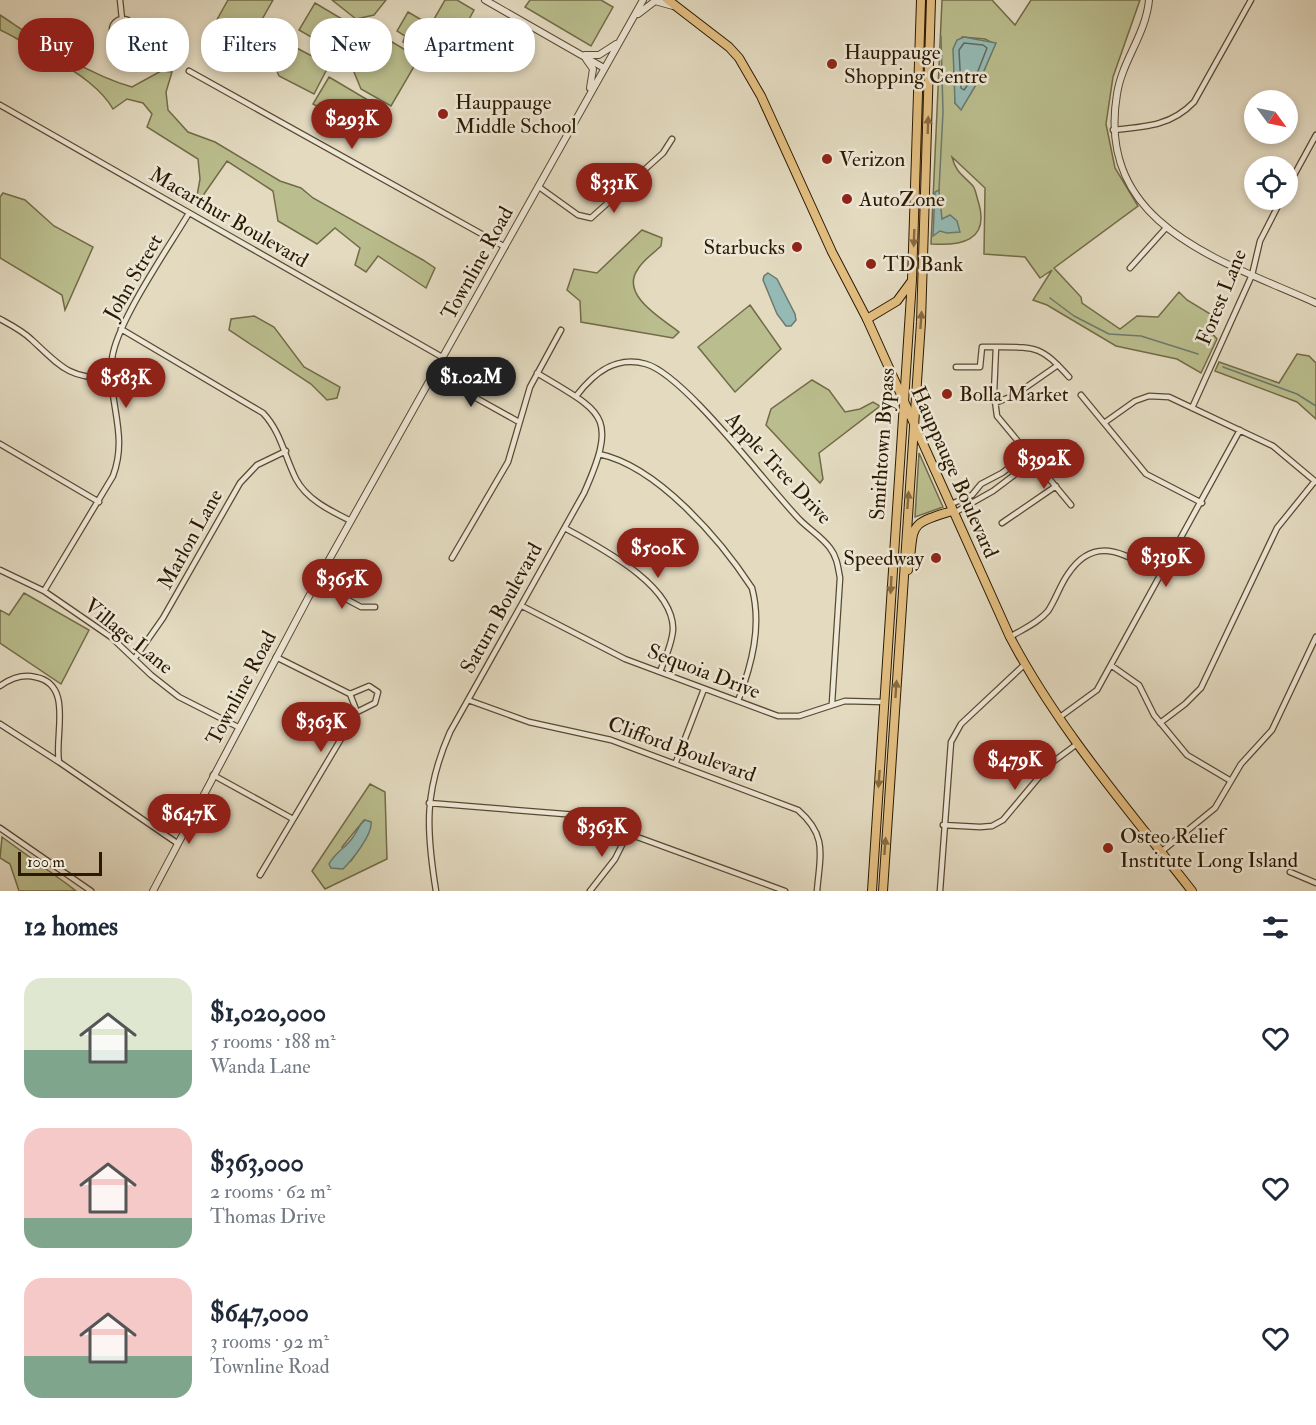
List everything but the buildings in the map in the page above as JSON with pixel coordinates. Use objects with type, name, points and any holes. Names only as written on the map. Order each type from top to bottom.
[{"type":"main road","name":"Hauppauge Boulevard","points":[[668,0],[726,44],[739,58],[761,96],[832,252],[867,319],[1024,665],[1077,744],[1192,891]]},
{"type":"main road","points":[[675,0],[685,13]]},
{"type":"main road","name":"Smithtown Bypass","points":[[872,891],[912,280],[921,0]]},
{"type":"main road","name":"Smithtown Bypass","points":[[883,891],[925,252],[931,0]]},
{"type":"main road","points":[[867,319],[897,301],[912,280]]},
{"type":"main road","points":[[903,579],[907,574],[913,530],[924,519],[952,509]]},
{"type":"street","points":[[120,0],[122,18]]},
{"type":"street","points":[[485,0],[604,68]]},
{"type":"street","name":"Townline Road","points":[[153,891],[316,584],[643,0]]},
{"type":"street","points":[[1149,0],[1138,39],[1120,78],[1113,129],[1118,155],[1131,190],[1165,229],[1187,243],[1316,303]]},
{"type":"street","points":[[1113,129],[1167,123],[1182,115],[1194,102],[1251,0]]},
{"type":"street","points":[[631,21],[655,1],[664,2],[685,13]]},
{"type":"street","points":[[122,20],[132,23],[134,30],[133,36],[123,41],[117,39],[113,33],[114,26],[122,20]]},
{"type":"street","points":[[576,52],[598,55],[622,38]]},
{"type":"street","points":[[576,52],[593,69],[588,97]]},
{"type":"street","points":[[189,71],[505,247]]},
{"type":"street","name":"Macarthur Boulevard","points":[[0,105],[442,357]]},
{"type":"street","points":[[1298,168],[1316,135]]},
{"type":"street","points":[[539,187],[578,215],[591,218],[663,153],[672,139]]},
{"type":"street","name":"Forest Lane","points":[[1192,408],[1252,274],[1260,241],[1276,210]]},
{"type":"street","name":"John Street","points":[[44,591],[113,476],[121,434],[110,378],[112,355],[121,329],[189,213]]},
{"type":"street","points":[[1130,268],[1165,229]]},
{"type":"street","points":[[0,319],[31,339],[52,361],[71,373],[94,378],[110,378]]},
{"type":"street","points":[[121,329],[252,404],[274,424],[297,480],[306,492],[351,521]]},
{"type":"street","points":[[452,558],[508,462],[519,422],[537,373],[561,330]]},
{"type":"street","points":[[956,368],[980,367],[982,346],[1039,349],[1069,377]]},
{"type":"street","points":[[996,347],[995,403],[997,416],[1071,505]]},
{"type":"street","name":"Apple Tree Drive","points":[[577,396],[599,370],[612,364],[628,362],[655,367],[683,390],[801,521],[832,549],[837,559],[840,578],[832,704]]},
{"type":"street","points":[[995,403],[1015,395],[1058,365]]},
{"type":"street","name":"Saturn Boulevard","points":[[436,891],[428,819],[436,763],[468,700],[584,493],[599,454],[602,434],[599,416],[577,396],[537,373]]},
{"type":"street","points":[[433,374],[519,422]]},
{"type":"street","points":[[1081,395],[1146,474],[1202,503]]},
{"type":"street","points":[[1104,423],[1134,401],[1149,396],[1169,397],[1273,446],[1316,481],[1277,528],[1202,688],[1160,723]]},
{"type":"street","points":[[1060,717],[1092,696],[1112,666],[1240,430]]},
{"type":"street","points":[[0,444],[99,502]]},
{"type":"street","name":"Marlon Lane","points":[[135,658],[163,618],[240,483],[256,465],[286,451]]},
{"type":"street","points":[[952,509],[972,495],[981,484],[1028,453]]},
{"type":"street","points":[[599,454],[633,466],[684,508],[742,572],[752,588],[756,603],[755,637],[751,666],[738,701]]},
{"type":"street","points":[[952,509],[999,486],[1034,460]]},
{"type":"street","points":[[994,476],[999,486]]},
{"type":"street","points":[[1002,523],[1056,486]]},
{"type":"street","points":[[565,528],[632,568],[667,606],[673,629],[660,672]]},
{"type":"street","points":[[1010,637],[1037,622],[1047,611],[1067,574],[1089,553],[1108,550],[1123,554],[1161,575]]},
{"type":"street","name":"Village Lane","points":[[0,570],[44,591],[111,638],[151,675],[180,697],[238,728]]},
{"type":"street","points":[[316,584],[361,607],[375,607]]},
{"type":"street","name":"Sequoia Drive","points":[[522,606],[601,649],[704,689],[787,717],[845,700],[884,702]]},
{"type":"street","points":[[1161,852],[1207,816],[1241,764],[1272,730],[1316,637]]},
{"type":"street","points":[[276,657],[350,694],[357,712]]},
{"type":"street","points":[[940,891],[948,754],[955,733],[961,724],[1024,665]]},
{"type":"street","points":[[1112,666],[1140,685],[1160,723],[1187,755],[1232,781]]},
{"type":"street","points":[[0,686],[19,677],[31,676],[49,681],[53,686],[59,702],[59,762]]},
{"type":"street","points":[[260,875],[357,712],[375,703],[378,692],[369,686],[350,694]]},
{"type":"street","points":[[676,762],[704,689]]},
{"type":"street","name":"Clifford Boulevard","points":[[468,700],[529,722],[610,740],[676,762],[798,810],[810,820],[818,832],[821,846],[817,891]]},
{"type":"street","points":[[0,724],[177,843]]},
{"type":"street","points":[[943,825],[980,827],[992,826],[1003,820],[1050,764],[1077,744]]},
{"type":"street","points":[[213,775],[293,819]]},
{"type":"street","points":[[429,803],[554,811],[594,819],[785,891]]},
{"type":"street","points":[[0,828],[92,891]]},
{"type":"street","points":[[590,891],[615,859],[628,833]]},
{"type":"street","points":[[1290,872],[1316,882]]},
{"type":"green space","points":[[228,0],[273,0],[263,18],[218,18]]},
{"type":"green space","points":[[332,0],[386,0],[374,15],[355,18]]},
{"type":"green space","points":[[445,0],[457,0],[474,10],[470,18],[435,18]]},
{"type":"green space","points":[[530,0],[601,0],[613,7],[591,46],[525,7]]},
{"type":"green space","points":[[942,0],[992,0],[1015,25],[1031,0],[1140,0],[1113,77],[1106,124],[1115,168],[1138,206],[1054,268],[1081,297],[1082,303],[1120,329],[1137,316],[1158,317],[1179,292],[1187,300],[1212,315],[1209,330],[1217,339],[1201,373],[1177,359],[1116,346],[1047,305],[1033,300],[1052,270],[1040,278],[1025,257],[984,254],[985,188],[952,157],[958,170],[975,190],[981,216],[980,226],[970,239],[962,242],[931,244]],"holes":[[[962,37],[985,39],[995,44],[983,73],[961,109],[955,103],[954,59]]]},
{"type":"green space","points":[[315,3],[340,18],[310,18],[310,36],[299,30]]},
{"type":"green space","points":[[408,12],[418,18],[405,18]]},
{"type":"green space","points":[[0,15],[18,27],[18,40],[16,38],[0,30]]},
{"type":"green space","points":[[404,19],[404,35],[397,31]]},
{"type":"green space","points":[[392,42],[404,49],[404,72],[411,72],[391,106],[361,89],[354,72],[392,72]]},
{"type":"green space","points":[[298,49],[310,55],[310,72],[325,72],[314,94],[279,76],[277,72],[298,72]]},
{"type":"green space","points":[[74,72],[93,72],[132,87],[159,72],[172,72],[166,92],[168,110],[188,132],[215,142],[280,181],[301,188],[313,198],[423,260],[435,268],[426,288],[378,256],[366,272],[355,265],[360,248],[335,228],[317,244],[278,221],[273,191],[227,161],[195,207],[200,179],[198,159],[147,127],[152,114],[143,103],[127,99],[113,109],[89,82]]},
{"type":"green space","points":[[329,77],[378,106],[363,133],[313,104]]},
{"type":"green space","points":[[3,193],[25,200],[54,226],[93,247],[65,310],[62,295],[0,258],[0,197]]},
{"type":"green space","points":[[642,230],[662,238],[661,246],[638,269],[634,279],[634,288],[645,305],[679,332],[673,338],[581,322],[580,301],[567,290],[574,269],[597,273]]},
{"type":"green space","points":[[750,305],[781,349],[735,392],[698,347]]},
{"type":"green space","points":[[254,316],[274,327],[304,367],[340,387],[337,398],[327,400],[311,384],[229,330],[231,319]]},
{"type":"green space","points":[[1297,354],[1309,356],[1316,363],[1316,419],[1297,402],[1215,371],[1219,362],[1279,383]]},
{"type":"green space","points":[[812,380],[829,390],[845,412],[860,409],[873,402],[880,406],[819,453],[823,479],[820,483],[766,425],[771,409]]},
{"type":"green space","points":[[919,453],[943,507],[915,517]]},
{"type":"green space","points":[[24,593],[89,630],[61,684],[0,643],[0,610],[9,615]]},
{"type":"green space","points":[[370,784],[385,792],[387,859],[325,889],[312,871]],"holes":[[[364,820],[371,822],[362,845],[351,861],[342,847]]]},
{"type":"green space","points":[[2,837],[76,891],[19,891],[10,864],[0,858]]},
{"type":"water","points":[[964,37],[996,43],[983,73],[961,110],[955,103],[953,49],[957,40]]},
{"type":"water","points":[[939,190],[942,219],[950,215],[957,221],[960,232],[940,231],[933,236],[935,192]]},
{"type":"water","points":[[768,273],[777,279],[795,314],[796,320],[791,326],[786,326],[777,314],[763,280]]},
{"type":"water","points":[[365,820],[371,822],[371,827],[361,847],[343,869],[331,868],[329,864]]},
{"type":"waterway","points":[[939,190],[943,112],[941,36]]},
{"type":"waterway","points":[[1050,298],[1074,316],[1109,334],[1141,336],[1198,354]]},
{"type":"waterway","points":[[1223,367],[1297,394],[1316,406]]},
{"type":"place","name":"Hauppauge Shopping Centre","points":[[832,64]]},
{"type":"place","name":"Hauppauge Middle School","points":[[443,114]]},
{"type":"place","name":"Verizon","points":[[827,159]]},
{"type":"place","name":"AutoZone","points":[[847,199]]},
{"type":"place","name":"Starbucks","points":[[797,247]]},
{"type":"place","name":"TD Bank","points":[[871,264]]},
{"type":"place","name":"Bolla Market","points":[[947,394]]},
{"type":"place","name":"Speedway","points":[[936,558]]},
{"type":"place","name":"Osteo Relief Institute Long Island","points":[[1108,848]]}]
